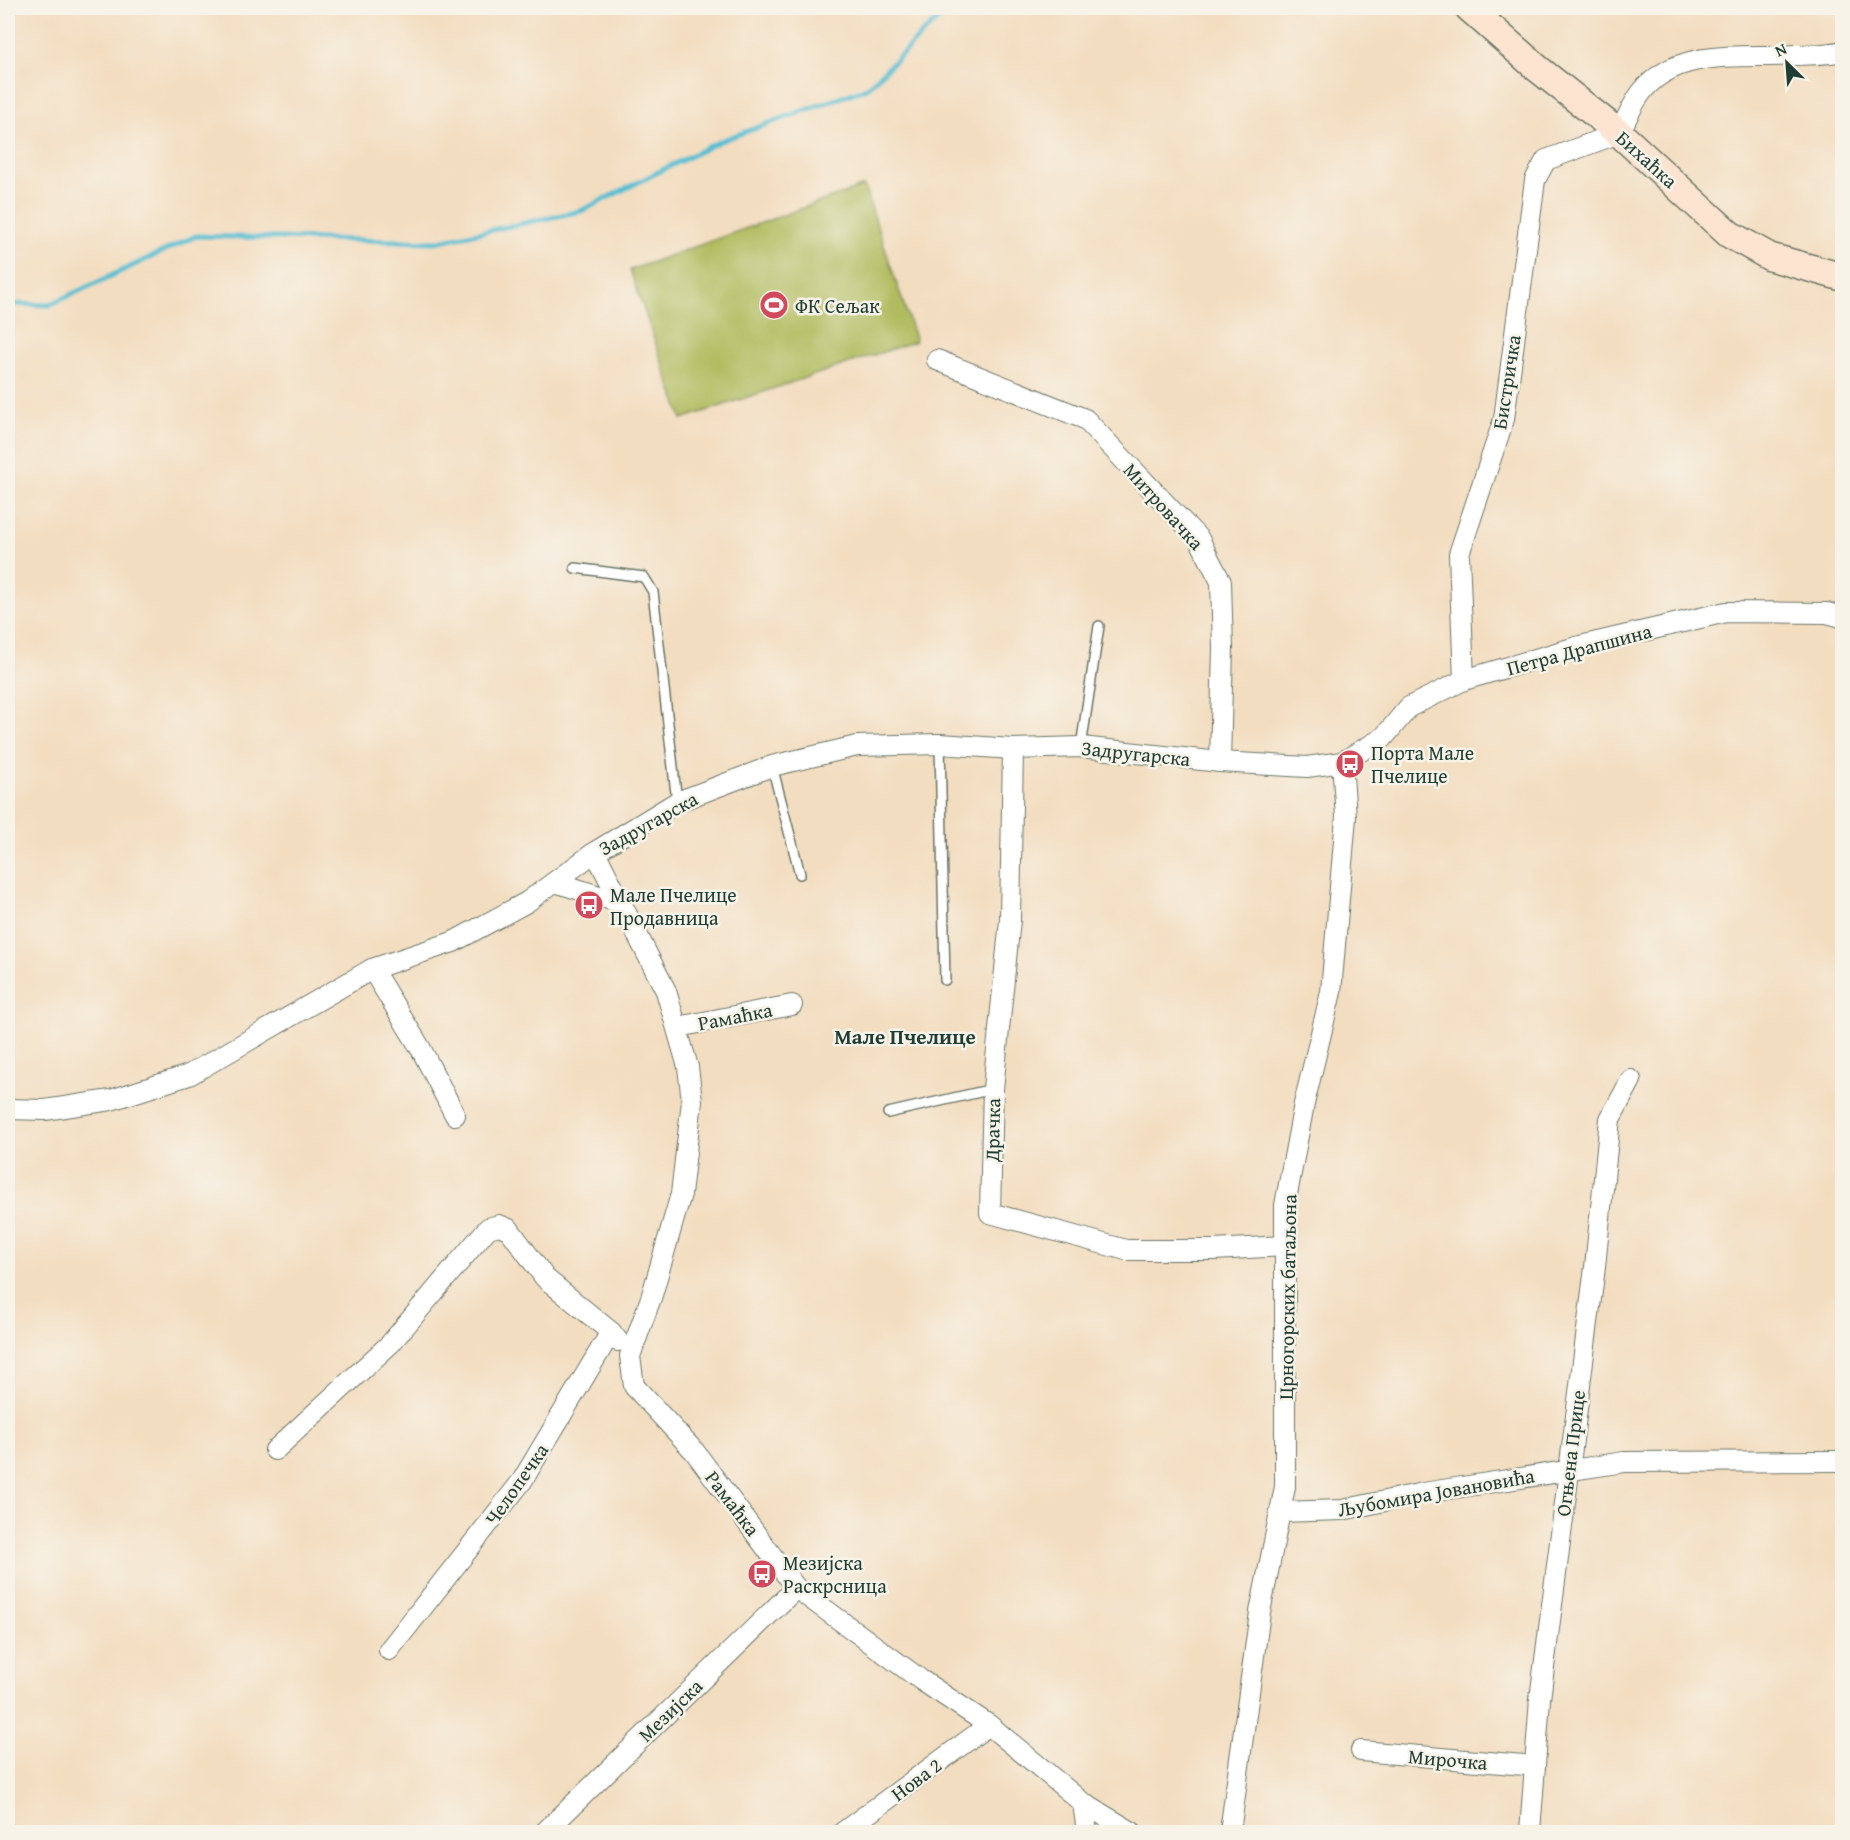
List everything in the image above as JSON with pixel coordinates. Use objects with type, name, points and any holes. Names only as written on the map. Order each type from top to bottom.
[{"type":"street","name":"Бихаћка","points":[[1469,8],[1537,68],[1619,133],[1729,234],[1770,257],[1842,277]]},
{"type":"street","points":[[1619,133],[1641,93],[1658,76],[1679,64],[1711,58],[1842,51]]},
{"type":"street","name":"Бистричка","points":[[1464,680],[1459,554],[1504,419],[1536,180],[1546,160],[1619,133]]},
{"type":"street","name":"Митровачка","points":[[937,360],[1085,419],[1199,539],[1221,582],[1223,648],[1220,762]]},
{"type":"street","name":"Петра Драпшина","points":[[1342,762],[1383,738],[1409,707],[1464,680],[1576,647],[1726,612],[1827,612],[1842,617]]},
{"type":"street","name":"Задругарска","points":[[8,1109],[45,1110],[111,1100],[189,1075],[372,969],[453,942],[527,902],[595,852],[677,802],[772,766],[857,746],[940,744],[1013,749],[1081,747],[1220,762],[1307,767],[1342,762]]},
{"type":"street","name":"Драчка","points":[[1013,749],[1010,920],[993,1089],[990,1213],[1126,1250],[1214,1250],[1285,1246]]},
{"type":"street","name":"Црногорских батаљона","points":[[1230,1833],[1260,1612],[1285,1488],[1285,1205],[1304,1104],[1331,992],[1346,817],[1342,762]]},
{"type":"street","name":"Рамаћка","points":[[595,852],[666,991],[678,1027],[692,1101],[681,1194],[652,1295],[630,1356],[633,1386],[695,1452],[796,1588],[921,1680],[989,1725],[1083,1803],[1132,1833]]},
{"type":"street","points":[[555,882],[621,903]]},
{"type":"street","points":[[372,969],[421,1050],[456,1115]]},
{"type":"street","name":"Рамаћка","points":[[678,1027],[792,1005]]},
{"type":"street","name":"Огњена Прице","points":[[1530,1833],[1540,1699],[1570,1470],[1610,1119],[1631,1080]]},
{"type":"street","points":[[275,1450],[390,1344],[488,1228],[499,1226],[509,1229],[545,1278],[611,1332],[630,1356]]},
{"type":"street","name":"Челопечка","points":[[389,1650],[522,1481],[611,1332]]},
{"type":"street","name":"Љубомира Јовановића","points":[[1280,1512],[1342,1510],[1423,1493],[1624,1461],[1842,1461]]},
{"type":"street","name":"Мезијска","points":[[545,1833],[796,1588]]},
{"type":"street","name":"Нова 2","points":[[843,1833],[989,1725]]},
{"type":"street","name":"Мирочка","points":[[1360,1751],[1535,1766]]},
{"type":"street","points":[[1083,1803],[1088,1833]]},
{"type":"lane","points":[[575,568],[644,577],[650,584],[677,802]]},
{"type":"lane","points":[[1081,747],[1099,626]]},
{"type":"lane","points":[[940,744],[945,980]]},
{"type":"lane","points":[[772,766],[800,874]]},
{"type":"lane","points":[[888,1113],[993,1089]]},
{"type":"green space","name":"ФК Сељак","points":[[864,186],[916,341],[682,419],[630,270]]},
{"type":"waterway","points":[[8,304],[49,305],[196,236],[435,242],[581,211],[720,141],[867,88],[949,8]]},
{"type":"place","name":"ФК Сељак","points":[[774,305]]},
{"type":"place","name":"Порта Мале Пчелице","points":[[1350,764]]},
{"type":"place","name":"Мале Пчелице Продавница","points":[[589,905]]},
{"type":"place","name":"Мезијска Раскрсница","points":[[762,1574]]},
{"type":"district","name":"Мале Пчелице","points":[[905,1036]]}]
